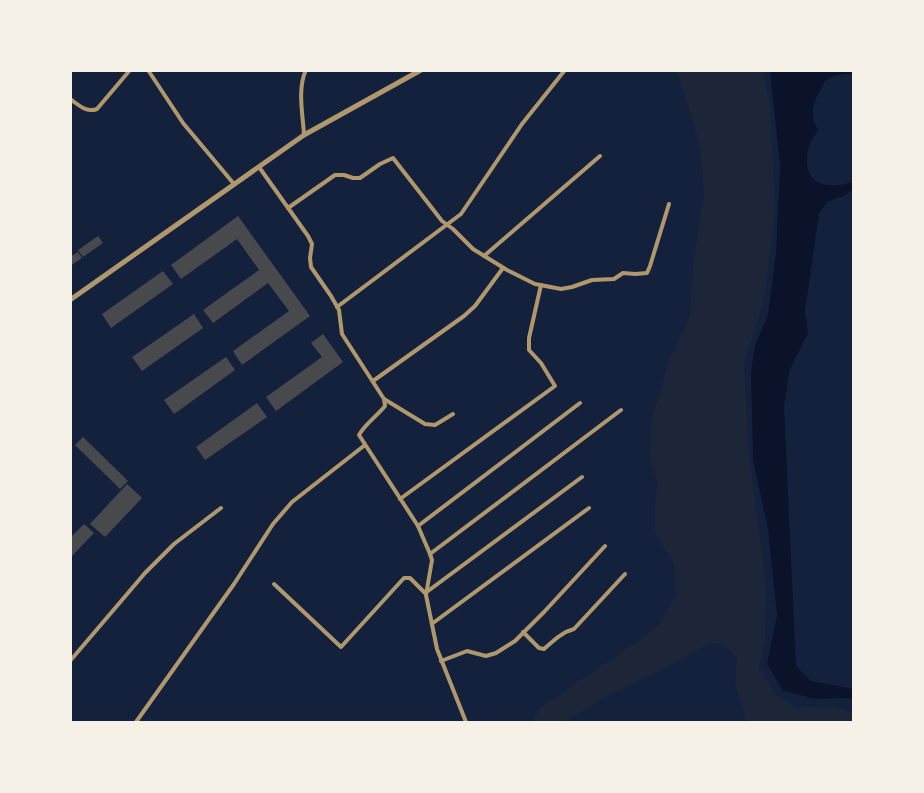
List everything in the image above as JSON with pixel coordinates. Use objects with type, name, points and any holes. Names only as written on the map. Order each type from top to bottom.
[{"type":"street","points":[[70,99],[86,110],[97,109],[130,70]]},
{"type":"street","points":[[147,70],[183,123],[234,184]]},
{"type":"street","points":[[70,300],[304,135],[421,70]]},
{"type":"street","points":[[337,307],[460,214],[522,123],[565,70]]},
{"type":"street","points":[[304,72],[302,94],[304,135]]},
{"type":"street","points":[[484,256],[600,156]]},
{"type":"street","points":[[288,208],[335,175],[360,178],[393,158],[442,221],[473,249],[535,284],[561,289],[592,280],[614,279],[623,273],[647,273],[669,204]]},
{"type":"street","points":[[259,166],[308,236],[312,244],[311,267],[339,310],[342,334],[384,399],[385,406],[359,435],[417,526],[430,554],[432,560],[427,593],[437,649],[466,723]]},
{"type":"street","points":[[373,381],[464,316],[480,300],[503,268]]},
{"type":"street","points":[[400,499],[555,386],[541,363],[529,350],[529,338],[541,285]]},
{"type":"street","points":[[384,399],[425,424],[435,425],[453,414]]},
{"type":"street","points":[[417,526],[580,403]]},
{"type":"street","points":[[430,554],[621,410]]},
{"type":"street","points":[[136,723],[234,584],[273,524],[292,502],[365,445]]},
{"type":"street","points":[[427,593],[582,477]]},
{"type":"street","points":[[70,661],[145,573],[174,544],[221,508]]},
{"type":"street","points":[[432,624],[589,508]]},
{"type":"street","points":[[441,661],[467,651],[486,656],[496,653],[514,641],[605,546]]},
{"type":"street","points":[[523,632],[539,648],[544,649],[559,636],[574,629],[625,574]]},
{"type":"street","points":[[274,584],[341,646],[404,578],[410,578],[427,593]]},
{"type":"shaded area","points":[[677,71],[763,71],[770,103],[775,211],[764,300],[744,365],[749,455],[766,587],[765,641],[759,668],[776,695],[795,707],[834,708],[853,712],[853,722],[747,722],[735,684],[737,658],[721,643],[708,644],[564,722],[531,722],[541,707],[636,643],[659,624],[676,595],[674,564],[655,533],[658,484],[650,459],[652,419],[669,361],[690,316],[693,264],[704,197],[702,158]]},
{"type":"shaded area","points":[[770,71],[853,71],[853,73],[832,77],[825,81],[814,104],[813,114],[818,130],[808,150],[808,170],[811,177],[822,184],[830,185],[853,182],[853,189],[848,194],[827,202],[819,214],[805,311],[808,333],[790,369],[784,406],[796,666],[811,681],[853,689],[853,699],[816,699],[783,691],[767,664],[777,615],[768,529],[753,460],[751,372],[755,345],[768,315],[776,253],[780,166]]},
{"type":"building","points":[[238,216],[310,316],[242,365],[233,351],[289,311],[268,283],[213,323],[203,310],[259,270],[237,239],[181,279],[171,265]]},
{"type":"building","points":[[98,236],[103,243],[83,257],[78,250]]},
{"type":"building","points":[[78,252],[82,258],[70,266],[70,257]]},
{"type":"building","points":[[163,271],[173,284],[111,328],[102,314]]},
{"type":"building","points":[[194,314],[203,328],[142,371],[132,357]]},
{"type":"building","points":[[323,334],[343,362],[276,411],[266,397],[322,357],[311,343]]},
{"type":"building","points":[[226,357],[235,370],[174,414],[164,400]]},
{"type":"building","points":[[257,403],[267,417],[205,460],[196,447]]},
{"type":"building","points":[[83,437],[128,481],[120,489],[75,445]]},
{"type":"building","points":[[127,484],[142,498],[105,537],[90,524]]},
{"type":"building","points":[[84,524],[94,533],[70,558],[70,538]]}]
